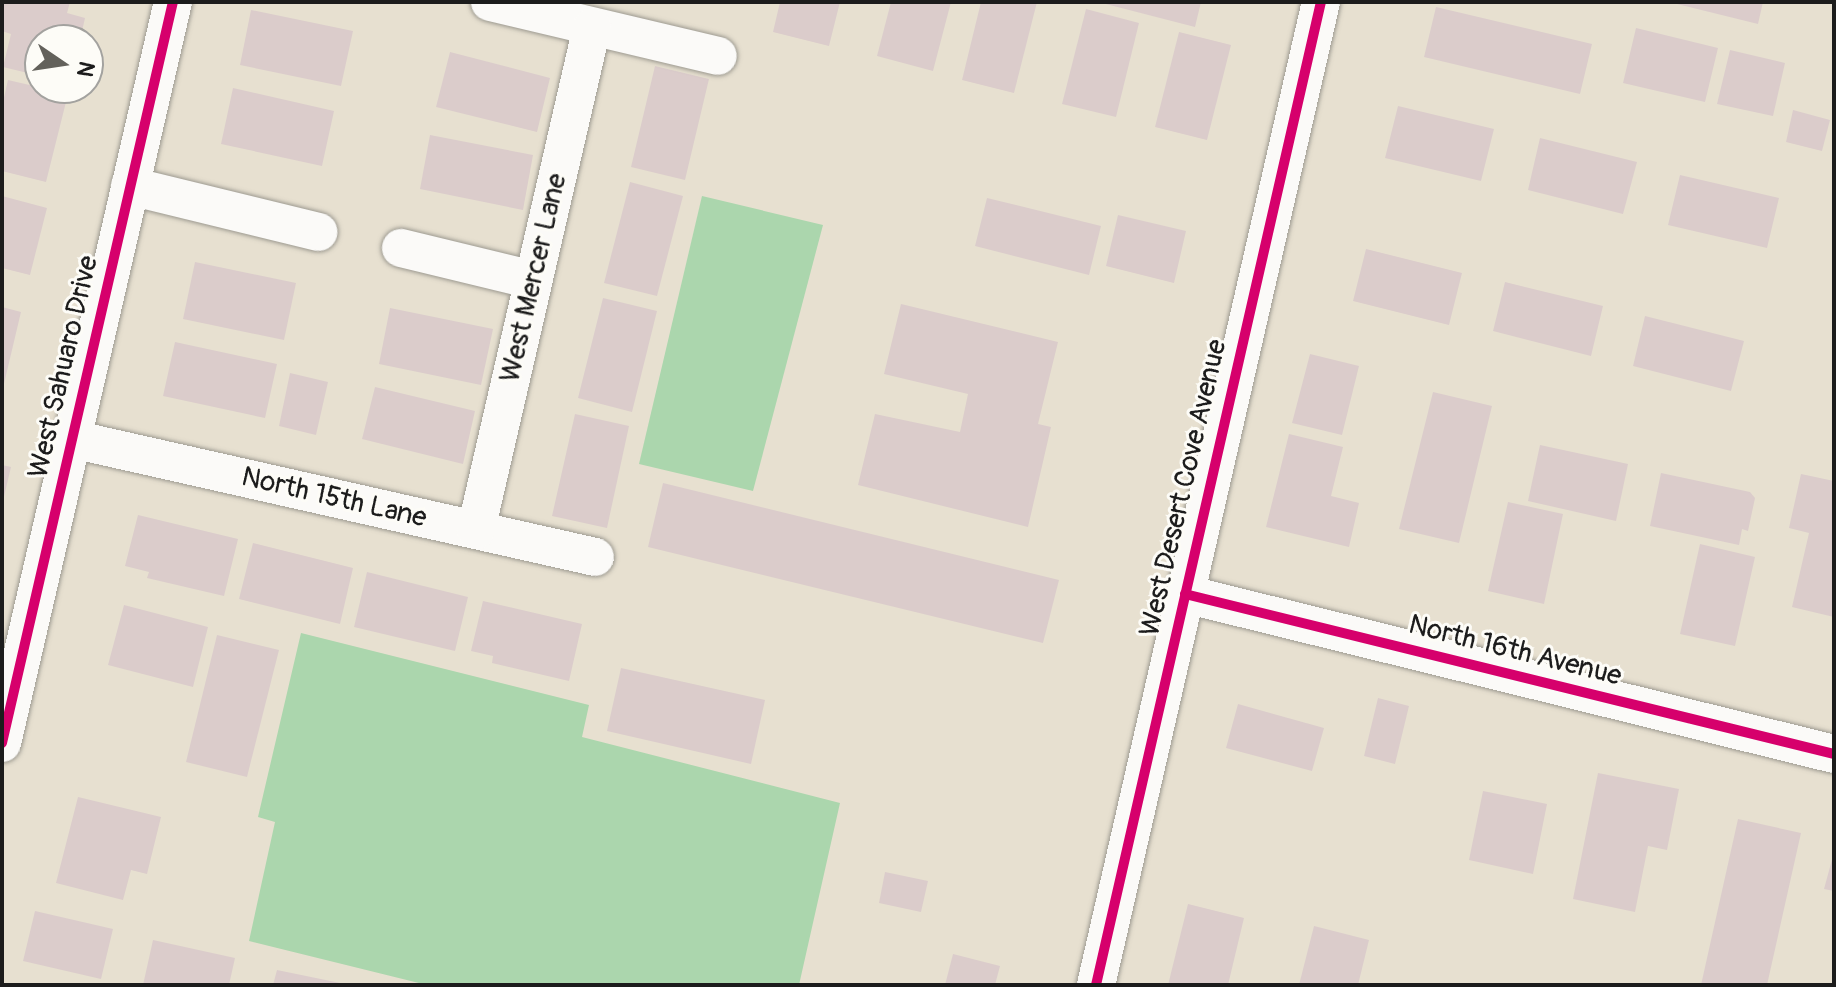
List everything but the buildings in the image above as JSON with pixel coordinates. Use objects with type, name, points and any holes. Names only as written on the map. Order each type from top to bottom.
[{"type":"street","name":"West Sahuaro Drive","points":[[2,743],[17,607],[72,439],[173,2]]},
{"type":"street","points":[[490,2],[718,56]]},
{"type":"street","name":"West Desert Cove Avenue","points":[[1096,985],[1321,2]]},
{"type":"street","name":"West Mercer Lane","points":[[476,530],[592,27]]},
{"type":"street","points":[[130,186],[318,232]]},
{"type":"street","points":[[401,248],[533,280]]},
{"type":"street","name":"North 15th Lane","points":[[72,439],[595,557]]},
{"type":"street","name":"North 16th Avenue","points":[[1185,594],[1834,754]]},
{"type":"green space","points":[[702,196],[823,225],[753,491],[639,464]]},
{"type":"green space","points":[[301,633],[589,705],[582,737],[840,803],[799,985],[427,985],[249,941],[275,822],[258,817]]},
{"type":"cycle path","points":[[2,743],[173,2]]},
{"type":"cycle path","points":[[1096,985],[1321,2]]},
{"type":"cycle path","points":[[1185,594],[1834,754]]}]
